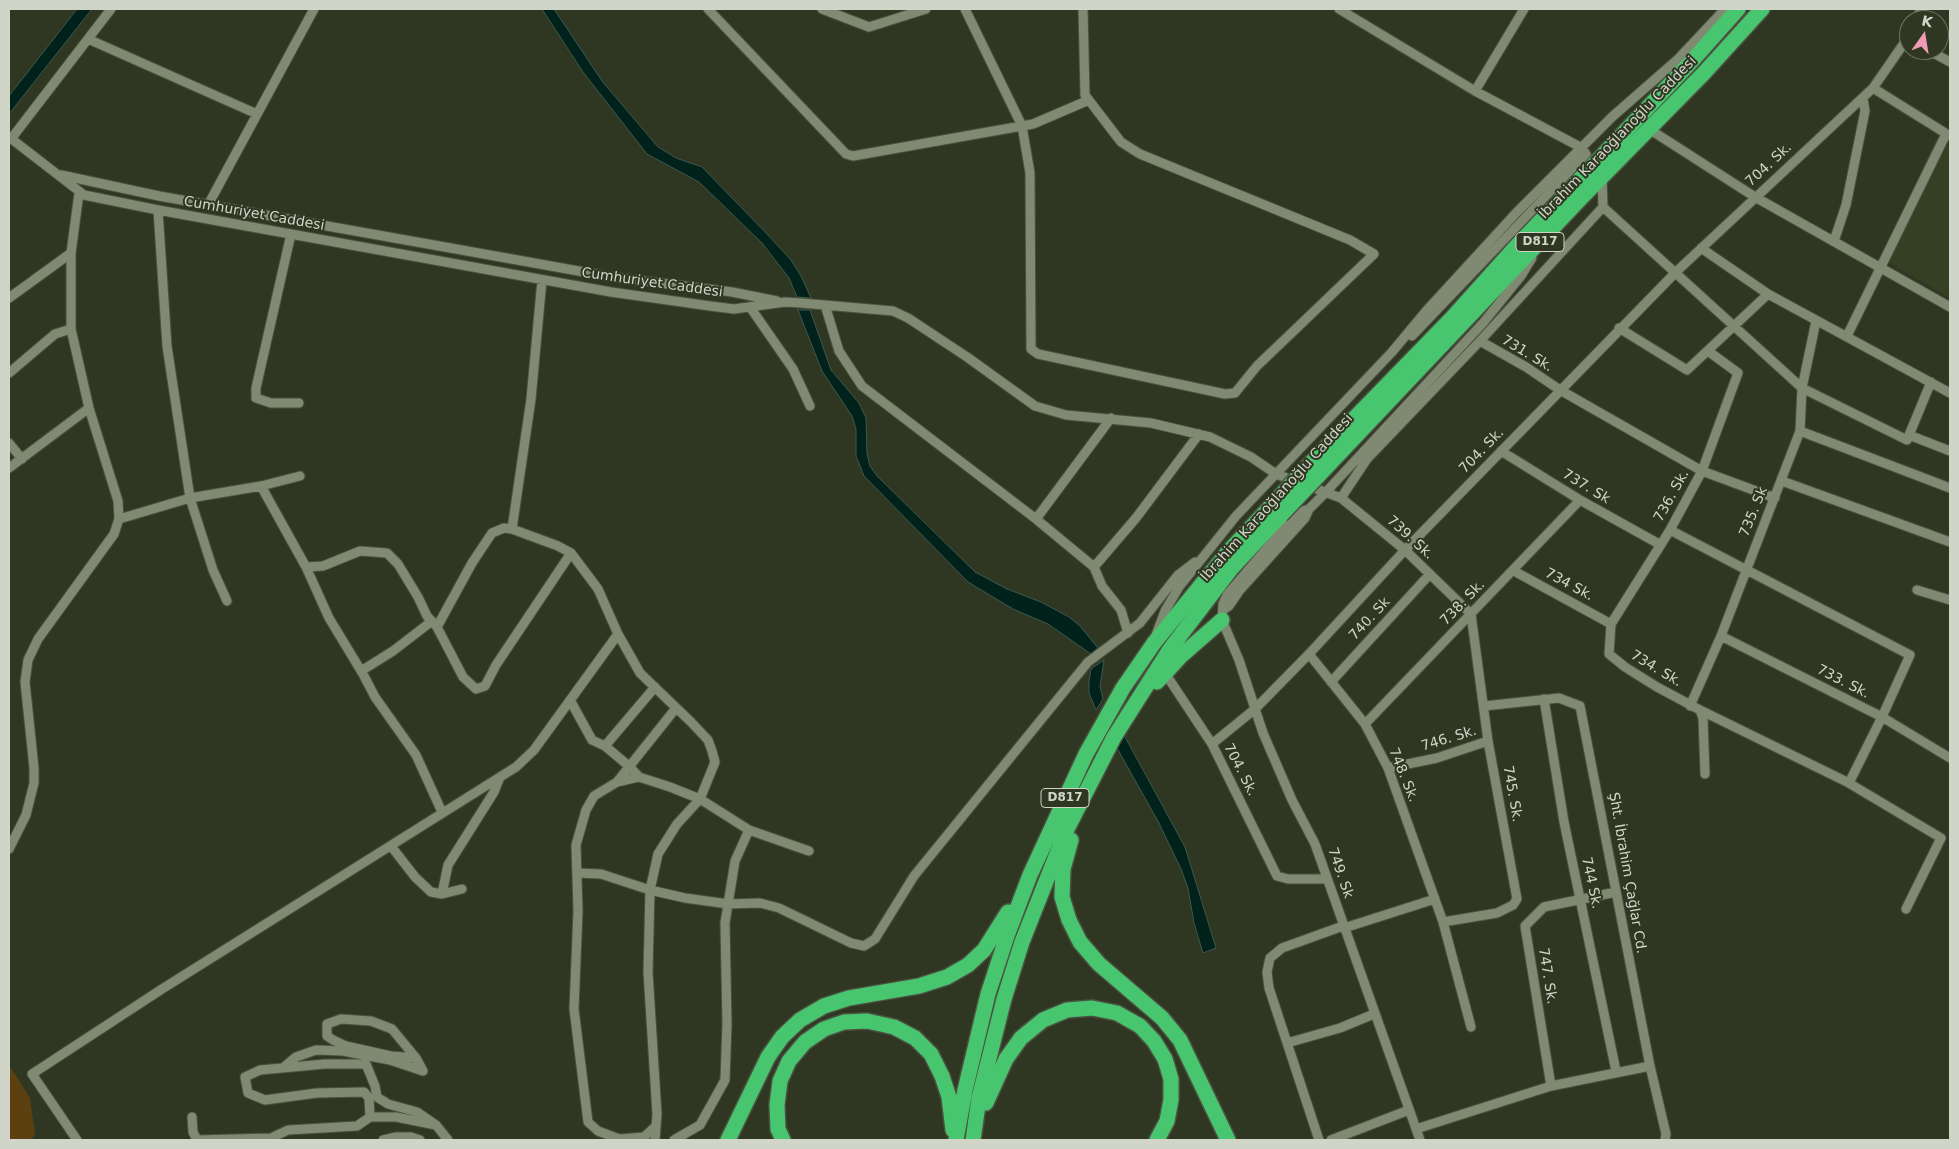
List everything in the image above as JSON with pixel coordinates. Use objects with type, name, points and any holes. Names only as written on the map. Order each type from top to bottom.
[{"type":"highway","name":"İbrahim Karaoğlanoğlu Caddesi","points":[[1313,471],[1512,251],[1691,62],[1738,9]]},
{"type":"highway","name":"İbrahim Karaoğlanoğlu Caddesi","points":[[954,1140],[988,994],[1015,917],[1054,821],[1086,754],[1123,688],[1154,643],[1228,552],[1276,510],[1704,73],[1762,9]]},
{"type":"highway","name":"İbrahim Karaoğlanoğlu Caddesi","points":[[974,1140],[984,1080],[1004,999],[1022,942],[1066,831],[1092,779],[1134,704],[1170,649],[1276,510]]},
{"type":"highway","points":[[1134,704],[1144,697],[1222,615]]},
{"type":"highway","points":[[1092,779],[1063,869],[1062,897],[1069,920],[1080,942],[1099,964],[1162,1018],[1180,1040],[1228,1140]]},
{"type":"highway","points":[[728,1140],[768,1057],[782,1037],[800,1020],[824,1006],[849,998],[919,986],[948,978],[968,965],[984,950],[1002,925],[1054,821]]},
{"type":"highway","points":[[974,1140],[990,1092],[1006,1059],[1021,1038],[1043,1020],[1067,1010],[1092,1008],[1117,1013],[1140,1026],[1154,1041],[1165,1059],[1171,1079],[1171,1100],[1167,1121],[1157,1140]]},
{"type":"highway","points":[[783,1140],[778,1129],[776,1105],[780,1081],[789,1061],[805,1042],[824,1029],[844,1022],[867,1021],[894,1027],[915,1038],[930,1054],[942,1076],[949,1097],[954,1140]]},
{"type":"street","points":[[9,849],[26,816],[34,783],[25,682],[28,660],[38,639],[114,534],[119,519],[118,501],[89,408],[70,329],[71,253],[79,192],[60,174],[10,138],[111,9]]},
{"type":"street","points":[[208,204],[314,9]]},
{"type":"street","points":[[708,9],[846,154],[853,156],[1033,124],[1089,100]]},
{"type":"street","points":[[822,9],[869,28],[926,9]]},
{"type":"street","points":[[966,9],[1022,126],[1030,173],[1031,349],[1038,354],[1225,394],[1235,393],[1257,366],[1374,254],[1350,240],[1140,154],[1122,142],[1085,95],[1083,9]]},
{"type":"street","points":[[1339,9],[1475,91],[1585,151],[1584,157],[1498,248],[1422,327],[1392,352]]},
{"type":"street","points":[[1475,91],[1524,9]]},
{"type":"street","points":[[1154,643],[1165,611],[1179,587],[1236,516],[1392,352],[1490,241],[1612,118],[1677,60],[1725,9]]},
{"type":"street","points":[[88,39],[257,114]]},
{"type":"street","name":"704. Sk.","points":[[1327,879],[1288,879],[1277,876],[1212,744],[1255,709],[1309,654],[1405,550],[1676,271],[1873,88],[1899,51]]},
{"type":"street","points":[[1847,336],[1948,135],[1873,88]]},
{"type":"street","points":[[1834,242],[1845,210],[1863,120],[1865,108],[1862,98]]},
{"type":"street","points":[[1649,129],[1755,197],[1950,307]]},
{"type":"street","points":[[60,174],[208,204],[612,277],[732,292],[785,302]]},
{"type":"street","points":[[1341,498],[1367,459],[1480,341],[1603,207],[1602,177]]},
{"type":"street","name":"Cumhuriyet Caddesi","points":[[79,192],[158,210],[542,280],[710,306],[734,309],[785,302],[884,310],[901,314],[967,357],[1035,406],[1066,415],[1151,423],[1199,434],[1224,443],[1276,474],[1325,492]]},
{"type":"street","points":[[1603,207],[1676,271],[1802,388],[1907,440],[1930,382]]},
{"type":"street","points":[[158,210],[167,346],[190,498],[213,570],[227,601]]},
{"type":"street","points":[[291,234],[256,388],[256,398],[271,403],[299,403]]},
{"type":"street","points":[[1222,615],[1240,590],[1305,518],[1308,508],[1489,317],[1521,276],[1544,237]]},
{"type":"street","points":[[1490,241],[1498,248]]},
{"type":"street","points":[[1701,248],[1768,294],[1816,322],[1847,336],[1950,393]]},
{"type":"street","points":[[9,298],[71,253]]},
{"type":"street","points":[[512,528],[531,399],[542,280]]},
{"type":"street","points":[[1619,328],[1688,370],[1768,294]]},
{"type":"street","points":[[825,304],[839,352],[862,386],[1036,519],[1094,567],[1102,586],[1121,610],[1128,633]]},
{"type":"street","points":[[750,307],[794,369],[810,406]]},
{"type":"street","name":"735. Sk","points":[[1690,706],[1721,636],[1800,431],[1802,388],[1816,322]]},
{"type":"street","points":[[9,373],[56,334],[70,329]]},
{"type":"street","name":"731. Sk.","points":[[1480,341],[1526,367],[1560,390],[1702,471],[1775,498]]},
{"type":"street","name":"736. Sk.","points":[[1611,624],[1659,544],[1670,530],[1702,471],[1738,373],[1708,351]]},
{"type":"street","points":[[9,468],[89,408]]},
{"type":"street","points":[[1036,519],[1111,418]]},
{"type":"street","points":[[1800,431],[1950,488]]},
{"type":"street","points":[[1094,567],[1136,518],[1199,434]]},
{"type":"street","points":[[1909,435],[1950,451]]},
{"type":"street","points":[[9,443],[22,459]]},
{"type":"street","name":"737. Sk","points":[[1501,451],[1580,500],[1659,544]]},
{"type":"street","points":[[119,519],[190,498],[261,486],[300,476]]},
{"type":"street","points":[[1782,481],[1950,542]]},
{"type":"street","points":[[261,486],[306,567],[329,618],[375,697],[416,755],[442,812]]},
{"type":"street","name":"739. Sk.","points":[[1325,492],[1341,498],[1405,550],[1471,614]]},
{"type":"street","name":"738. Sk.","points":[[1365,724],[1514,571],[1580,500]]},
{"type":"street","points":[[361,671],[434,624],[492,533],[504,528],[512,528],[571,553],[598,589],[618,634],[640,673],[708,740],[715,762],[700,799],[677,824],[658,854],[650,890],[648,972],[656,1126],[655,1140]]},
{"type":"street","points":[[1670,530],[1910,655],[1849,783]]},
{"type":"street","points":[[306,567],[323,566],[360,551],[387,553],[398,564],[434,624],[462,678],[476,689],[485,686],[496,665],[571,553]]},
{"type":"street","points":[[578,873],[601,874],[650,890],[685,898],[728,904],[760,903],[780,908],[851,943],[864,946],[875,939],[914,876],[1088,662],[1140,623],[1184,568],[1200,559]]},
{"type":"street","name":"734 Sk.","points":[[1514,571],[1611,624]]},
{"type":"street","name":"740. Sk","points":[[1331,682],[1430,574]]},
{"type":"street","points":[[1917,590],[1950,600]]},
{"type":"street","name":"745. Sk.","points":[[1443,922],[1497,913],[1513,905],[1517,898],[1488,741],[1471,614]]},
{"type":"street","name":"749. Sk","points":[[1222,615],[1255,709],[1292,800],[1315,844],[1420,1140]]},
{"type":"street","name":"734. Sk.","points":[[1611,624],[1609,654],[1624,667],[1690,706]]},
{"type":"street","points":[[77,1140],[32,1074],[162,989],[442,812],[500,778],[534,750],[618,634]]},
{"type":"street","name":"733. Sk.","points":[[1721,636],[1882,717],[1950,758]]},
{"type":"street","name":"748. Sk.","points":[[1309,654],[1365,724],[1388,768],[1443,922],[1471,1027]]},
{"type":"street","points":[[1165,673],[1212,744]]},
{"type":"street","points":[[605,746],[655,687]]},
{"type":"street","name":"Şht. İbrahim Çağlar Cd.","points":[[1484,706],[1560,698],[1580,706],[1650,1066],[1666,1134],[1665,1140]]},
{"type":"street","name":"744 Sk.","points":[[1544,699],[1564,822],[1616,1071]]},
{"type":"street","points":[[570,700],[592,740],[605,746],[630,767],[639,778]]},
{"type":"street","points":[[1690,706],[1849,783],[1941,838],[1906,909]]},
{"type":"street","points":[[656,1126],[644,1137],[619,1139],[598,1131],[588,1122],[574,1009],[578,873],[576,845],[586,810],[594,796],[617,782],[676,708]]},
{"type":"street","points":[[1700,710],[1703,718],[1705,774]]},
{"type":"street","name":"746. Sk.","points":[[1388,768],[1437,758],[1488,741]]},
{"type":"street","points":[[442,894],[448,864],[494,792],[500,778]]},
{"type":"street","points":[[617,782],[639,778],[670,787],[700,799],[749,830],[809,851]]},
{"type":"street","points":[[674,1140],[700,1125],[725,1080],[727,1024],[724,950],[730,878],[735,861],[749,830]]},
{"type":"street","points":[[391,846],[415,877],[432,892],[442,894],[462,889]]},
{"type":"street","points":[[1580,900],[1616,892]]},
{"type":"street","points":[[1319,1140],[1269,988],[1266,972],[1270,958],[1282,948],[1435,899]]},
{"type":"street","name":"747. Sk.","points":[[1554,1086],[1525,926],[1544,907],[1580,900]]},
{"type":"street","points":[[1287,1043],[1340,1028],[1374,1014]]},
{"type":"street","points":[[283,1068],[296,1057],[316,1050],[343,1051],[390,1060],[423,1071],[416,1058],[392,1029],[371,1021],[341,1019],[327,1024],[327,1036],[346,1046],[391,1056],[416,1058]]},
{"type":"street","points":[[370,1117],[369,1098],[364,1092],[317,1093],[265,1100],[248,1093],[245,1077],[260,1070],[325,1064],[366,1064],[376,1086],[377,1097],[388,1104],[417,1112],[436,1125],[448,1140]]},
{"type":"street","points":[[1416,1129],[1554,1086],[1616,1071],[1650,1066]]},
{"type":"street","points":[[1331,1140],[1409,1110]]},
{"type":"street","points":[[192,1117],[193,1132],[197,1140],[271,1138],[288,1130],[356,1126],[370,1117],[396,1118],[436,1125]]},
{"type":"street","points":[[383,1140],[404,1137],[420,1140]]},
{"type":"shaded area","points":[[1936,139],[1950,147],[1950,298],[1881,258]]},
{"type":"shaded area","points":[[9,1065],[30,1098],[35,1135],[30,1140],[9,1140]]},
{"type":"water","points":[[77,9],[92,9],[9,114],[9,96]]},
{"type":"water","points":[[542,9],[554,9],[602,81],[658,147],[676,158],[702,167],[768,235],[791,260],[811,298],[797,297],[789,278],[762,243],[699,182],[647,154],[583,72]]},
{"type":"water","points":[[798,310],[810,310],[831,370],[859,403],[866,418],[867,454],[870,466],[877,476],[975,572],[1007,589],[1041,602],[1069,617],[1080,626],[1098,648],[1091,654],[1048,624],[1013,609],[968,582],[864,476],[856,456],[856,429],[852,416],[822,371]]},
{"type":"water","points":[[1104,660],[1100,686],[1103,699],[1096,710],[1089,693],[1089,681],[1091,669]]},
{"type":"water","points":[[1124,735],[1185,847],[1216,948],[1203,953],[1194,923],[1188,888],[1181,869],[1159,823],[1117,748]]}]
